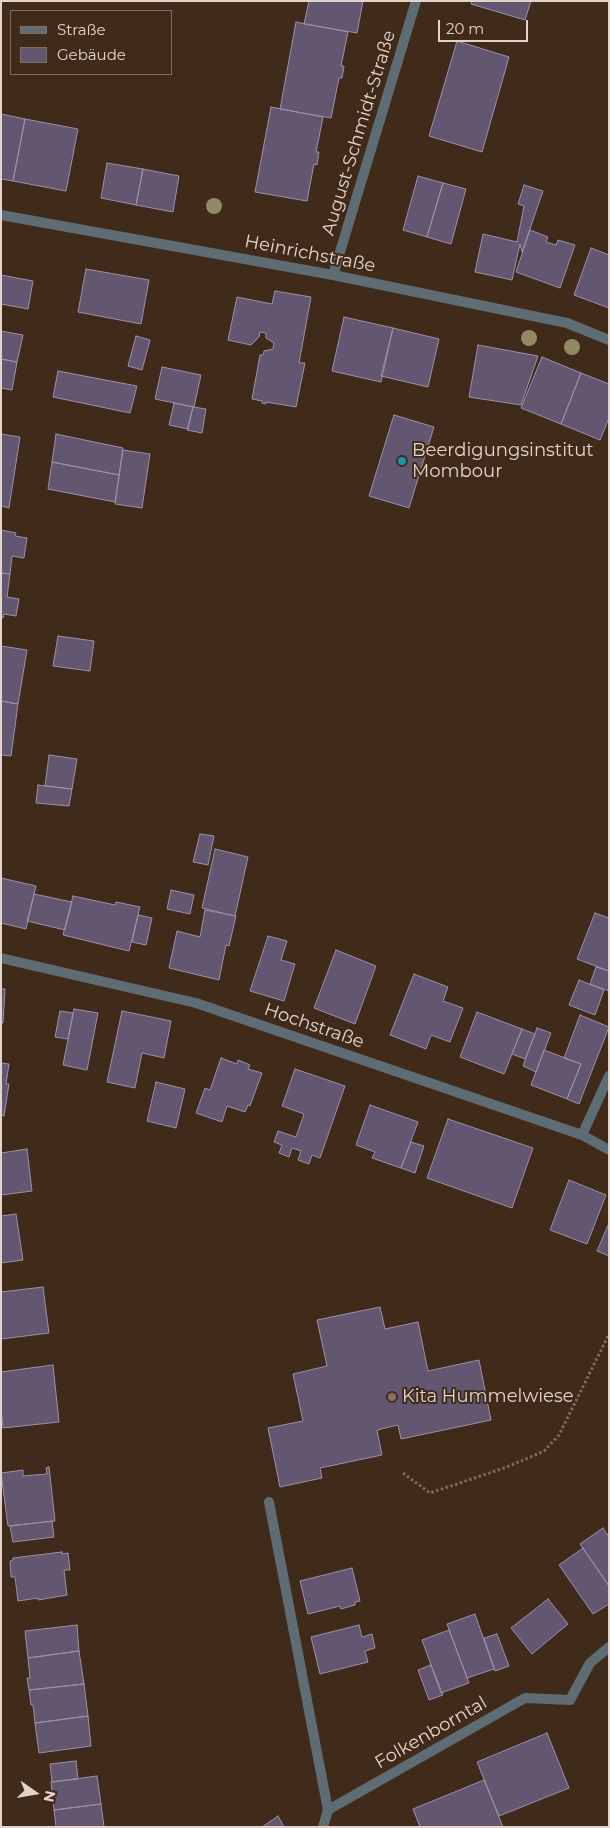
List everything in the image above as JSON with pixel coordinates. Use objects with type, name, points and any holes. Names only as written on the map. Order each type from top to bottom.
[{"type":"street","name":"August-Schmidt-Straße","points":[[333,275],[416,1]]},
{"type":"street","name":"Heinrichstraße","points":[[1,215],[333,275],[567,323],[609,340]]},
{"type":"street","name":"Hochstraße","points":[[1,958],[196,1003],[582,1135],[609,1150]]},
{"type":"street","points":[[582,1135],[609,1076]]},
{"type":"street","points":[[269,1502],[328,1810],[323,1827]]},
{"type":"street","name":"Folkenborntal","points":[[328,1810],[525,1698],[570,1700],[590,1663],[609,1647]]},
{"type":"path","points":[[403,1473],[430,1493],[507,1468],[544,1451],[560,1435],[609,1334]]},
{"type":"building","points":[[309,1],[363,1],[357,33],[304,24]]},
{"type":"building","points":[[472,1],[531,1],[525,20],[471,4]]},
{"type":"building","points":[[296,22],[348,32],[341,66],[344,66],[342,78],[339,78],[331,118],[280,109]]},
{"type":"building","points":[[457,41],[509,57],[482,152],[429,136]]},
{"type":"building","points":[[271,107],[323,117],[316,152],[319,152],[317,165],[314,164],[307,201],[255,192]]},
{"type":"building","points":[[1,114],[25,119],[13,181],[1,179]]},
{"type":"building","points":[[25,119],[78,129],[66,191],[13,181]]},
{"type":"building","points":[[107,163],[143,169],[136,205],[101,198]]},
{"type":"building","points":[[143,169],[179,176],[173,212],[136,205]]},
{"type":"building","points":[[418,176],[443,183],[427,237],[403,230]]},
{"type":"building","points":[[443,183],[466,189],[451,244],[427,237]]},
{"type":"building","points":[[524,185],[543,191],[522,252],[520,244],[512,280],[475,272],[483,234],[517,242],[524,206],[518,204]]},
{"type":"building","points":[[530,230],[548,237],[546,242],[556,245],[558,240],[575,245],[560,288],[516,272]]},
{"type":"building","points":[[591,248],[609,255],[609,308],[574,295]]},
{"type":"building","points":[[86,269],[149,280],[141,324],[78,312]]},
{"type":"building","points":[[1,275],[33,281],[28,309],[1,304]]},
{"type":"building","points":[[275,291],[311,297],[299,363],[305,363],[296,407],[266,402],[266,404],[252,399],[260,355],[263,355],[264,351],[273,349],[274,343],[266,338],[266,333],[260,332],[259,337],[251,345],[228,340],[237,297],[272,304]]},
{"type":"building","points":[[344,317],[393,328],[381,382],[332,371]]},
{"type":"building","points":[[393,328],[439,339],[428,387],[381,376]]},
{"type":"building","points":[[1,331],[23,335],[17,362],[1,359]]},
{"type":"building","points":[[136,336],[150,340],[142,370],[128,366]]},
{"type":"building","points":[[478,345],[538,356],[521,405],[469,397]]},
{"type":"building","points":[[542,357],[581,373],[561,424],[521,408]]},
{"type":"building","points":[[1,359],[17,362],[12,390],[1,388]]},
{"type":"building","points":[[162,367],[201,375],[194,407],[155,399]]},
{"type":"building","points":[[58,371],[137,386],[130,413],[53,397]]},
{"type":"building","points":[[581,373],[609,384],[609,418],[600,440],[561,424]]},
{"type":"building","points":[[174,403],[193,407],[188,429],[169,425]]},
{"type":"building","points":[[193,407],[206,409],[202,433],[187,430]]},
{"type":"building","name":"Beerdigungsinstitut Mombour","points":[[394,415],[434,427],[409,508],[369,496]]},
{"type":"building","points":[[1,434],[20,437],[9,508],[1,506]]},
{"type":"building","points":[[56,434],[123,448],[119,475],[52,462]]},
{"type":"building","points":[[123,450],[150,454],[142,508],[115,504]]},
{"type":"building","points":[[52,462],[119,475],[115,502],[48,489]]},
{"type":"building","points":[[1,530],[16,533],[15,536],[27,538],[24,558],[12,556],[10,574],[1,573]]},
{"type":"building","points":[[1,573],[10,574],[7,597],[19,599],[16,616],[4,614],[3,618],[1,617]]},
{"type":"building","points":[[58,636],[94,641],[90,671],[53,666]]},
{"type":"building","points":[[1,646],[27,650],[18,704],[1,701]]},
{"type":"building","points":[[1,701],[18,704],[11,756],[1,755]]},
{"type":"building","points":[[49,755],[77,759],[72,789],[45,786]]},
{"type":"building","points":[[38,785],[72,789],[69,806],[36,803]]},
{"type":"building","points":[[200,834],[214,836],[208,865],[193,862]]},
{"type":"building","points":[[215,849],[248,857],[235,916],[202,908]]},
{"type":"building","points":[[1,878],[36,886],[26,929],[1,923]]},
{"type":"building","points":[[171,890],[194,895],[190,914],[167,909]]},
{"type":"building","points":[[34,894],[72,902],[65,930],[27,921]]},
{"type":"building","points":[[73,896],[115,905],[116,902],[140,907],[129,951],[63,935]]},
{"type":"building","points":[[205,910],[236,916],[229,946],[226,945],[219,980],[169,968],[177,931],[200,937]]},
{"type":"building","points":[[595,913],[609,918],[609,971],[577,959]]},
{"type":"building","points":[[138,915],[152,918],[146,945],[132,942]]},
{"type":"building","points":[[268,936],[287,941],[281,960],[295,964],[284,1001],[250,991]]},
{"type":"building","points":[[336,950],[376,966],[355,1024],[314,1008]]},
{"type":"building","points":[[596,967],[609,971],[609,991],[590,984]]},
{"type":"building","points":[[414,974],[448,987],[443,1001],[463,1008],[450,1042],[431,1035],[426,1049],[390,1035]]},
{"type":"building","points":[[579,980],[604,990],[595,1015],[569,1005]]},
{"type":"building","points":[[1,989],[5,989],[3,1023],[1,1023]]},
{"type":"building","points":[[74,1009],[98,1013],[87,1070],[63,1065]]},
{"type":"building","points":[[60,1011],[73,1013],[68,1039],[55,1037]]},
{"type":"building","points":[[122,1011],[171,1021],[164,1058],[142,1053],[135,1088],[107,1082]]},
{"type":"building","points":[[477,1012],[522,1029],[504,1074],[460,1057]]},
{"type":"building","points":[[580,1015],[609,1027],[579,1104],[567,1099],[581,1064],[564,1058]]},
{"type":"building","points":[[537,1028],[551,1033],[536,1072],[523,1066]]},
{"type":"building","points":[[522,1029],[535,1034],[525,1059],[512,1054]]},
{"type":"building","points":[[544,1050],[581,1064],[567,1099],[531,1085]]},
{"type":"building","points":[[221,1058],[237,1064],[238,1060],[250,1065],[248,1069],[262,1073],[250,1106],[248,1105],[245,1112],[227,1106],[222,1122],[196,1113],[205,1088],[210,1090]]},
{"type":"building","points":[[1,1063],[9,1064],[6,1084],[9,1084],[4,1116],[1,1115]]},
{"type":"building","points":[[295,1069],[345,1086],[320,1158],[312,1155],[309,1164],[298,1160],[301,1151],[292,1148],[289,1157],[279,1153],[282,1145],[274,1142],[278,1131],[296,1137],[304,1114],[282,1106]]},
{"type":"building","points":[[156,1082],[185,1089],[176,1128],[147,1121]]},
{"type":"building","points":[[370,1105],[418,1122],[401,1168],[372,1158],[375,1152],[356,1145]]},
{"type":"building","points":[[448,1119],[533,1148],[512,1208],[427,1178]]},
{"type":"building","points":[[411,1142],[424,1146],[415,1173],[401,1168]]},
{"type":"building","points":[[27,1149],[32,1191],[1,1195],[1,1153]]},
{"type":"building","points":[[569,1180],[606,1195],[587,1244],[550,1230]]},
{"type":"building","points":[[16,1214],[23,1260],[1,1263],[1,1216]]},
{"type":"building","points":[[609,1223],[609,1256],[597,1251]]},
{"type":"building","points":[[43,1287],[49,1333],[1,1339],[1,1292]]},
{"type":"building","name":"Kita Hummelwiese","points":[[380,1307],[385,1329],[418,1322],[428,1371],[479,1360],[491,1420],[401,1439],[398,1425],[377,1430],[382,1455],[320,1468],[322,1478],[280,1487],[268,1428],[303,1421],[293,1374],[327,1366],[317,1320]]},
{"type":"building","points":[[53,1365],[59,1422],[3,1428],[1,1372]]},
{"type":"building","points":[[49,1467],[55,1521],[8,1526],[1,1473],[23,1470],[23,1476],[47,1474],[46,1468]]},
{"type":"building","points":[[52,1521],[54,1537],[13,1542],[10,1526]]},
{"type":"building","points":[[603,1528],[609,1537],[609,1586],[580,1544]]},
{"type":"building","points":[[583,1548],[609,1586],[609,1604],[593,1614],[559,1565]]},
{"type":"building","points":[[62,1552],[62,1554],[68,1553],[70,1570],[64,1570],[67,1595],[18,1601],[15,1577],[11,1577],[10,1561],[13,1558]]},
{"type":"building","points":[[352,1568],[360,1601],[355,1602],[355,1605],[341,1609],[340,1606],[308,1614],[300,1581]]},
{"type":"building","points":[[548,1599],[568,1624],[532,1654],[511,1628]]},
{"type":"building","points":[[475,1614],[494,1669],[467,1678],[447,1624]]},
{"type":"building","points":[[77,1625],[79,1651],[28,1658],[25,1631]]},
{"type":"building","points":[[359,1625],[362,1637],[372,1634],[375,1648],[365,1651],[368,1662],[320,1674],[311,1637]]},
{"type":"building","points":[[449,1630],[469,1683],[441,1693],[422,1640]]},
{"type":"building","points":[[497,1634],[509,1666],[495,1671],[484,1638]]},
{"type":"building","points":[[79,1651],[84,1684],[29,1690],[27,1678],[30,1678],[28,1658]]},
{"type":"building","points":[[431,1665],[443,1695],[429,1700],[418,1670]]},
{"type":"building","points":[[84,1684],[88,1716],[35,1723],[29,1690]]},
{"type":"building","points":[[88,1716],[91,1746],[39,1753],[35,1723]]},
{"type":"building","points":[[547,1733],[569,1788],[499,1816],[477,1762]]},
{"type":"building","points":[[76,1761],[78,1779],[52,1782],[50,1764]]},
{"type":"building","points":[[97,1776],[101,1804],[54,1810],[51,1782]]},
{"type":"building","points":[[484,1780],[503,1827],[420,1827],[413,1809]]},
{"type":"building","points":[[101,1804],[104,1827],[56,1827],[54,1810]]},
{"type":"building","points":[[278,1816],[284,1827],[262,1827]]},
{"type":"place","name":"Beerdigungsinstitut Mombour","points":[[402,461]]},
{"type":"place","name":"Kita Hummelwiese","points":[[392,1397]]}]
